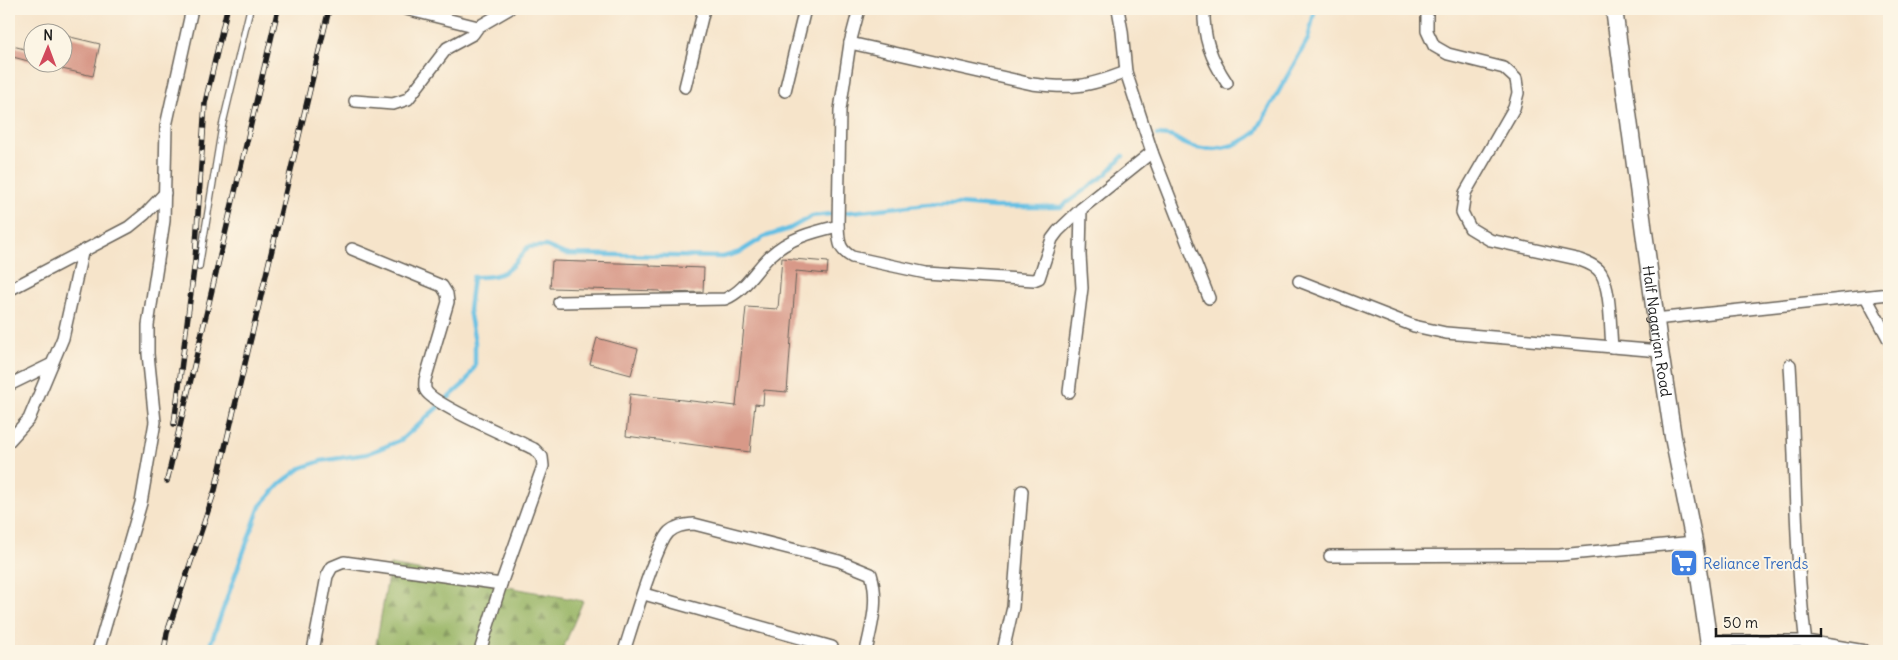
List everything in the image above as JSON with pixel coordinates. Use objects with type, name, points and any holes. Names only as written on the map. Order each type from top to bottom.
[{"type":"main road","name":"Half Nagarjan Road","points":[[1614,9],[1655,319],[1673,437],[1694,542],[1708,646]]},
{"type":"street","points":[[98,651],[141,503],[155,422],[148,354],[148,325],[164,221],[166,126],[192,9]]},
{"type":"street","points":[[406,9],[478,27]]},
{"type":"street","points":[[355,101],[393,104],[408,99],[447,48],[473,34],[478,27],[509,9]]},
{"type":"street","points":[[685,87],[704,9]]},
{"type":"street","points":[[785,91],[805,9]]},
{"type":"street","points":[[859,9],[850,43],[840,110],[837,223],[839,245],[843,252],[852,257],[926,273],[1034,280],[1039,278],[1052,239],[1081,209],[1152,152]]},
{"type":"street","points":[[1118,9],[1126,72],[1152,152],[1209,298]]},
{"type":"street","points":[[1204,9],[1206,41],[1213,61],[1227,82]]},
{"type":"street","points":[[1427,9],[1427,31],[1434,46],[1448,54],[1504,68],[1516,78],[1518,93],[1514,108],[1465,193],[1462,212],[1470,228],[1490,240],[1577,259],[1590,264],[1600,271],[1606,290],[1612,348]]},
{"type":"street","points":[[850,43],[1032,84],[1061,88],[1092,85],[1126,72]]},
{"type":"street","points":[[9,290],[128,227],[146,214],[165,193]]},
{"type":"street","points":[[1069,392],[1082,288],[1080,255],[1081,209]]},
{"type":"street","points":[[559,302],[725,299],[737,294],[771,255],[794,239],[837,223]]},
{"type":"street","points":[[352,249],[442,286],[447,294],[448,302],[425,380],[426,390],[433,398],[534,449],[542,457],[544,466],[501,584],[480,651]]},
{"type":"street","points":[[9,441],[29,419],[52,364],[70,312],[82,253]]},
{"type":"street","points":[[1299,281],[1405,323],[1446,333],[1660,351]]},
{"type":"street","points":[[1655,319],[1889,294]]},
{"type":"street","points":[[1866,297],[1889,340]]},
{"type":"street","points":[[9,385],[52,364]]},
{"type":"street","points":[[1790,365],[1796,454],[1798,544],[1807,646]]},
{"type":"street","points":[[1003,651],[1013,607],[1022,491]]},
{"type":"street","points":[[624,651],[658,552],[668,533],[680,525],[694,524],[839,561],[871,574],[875,586],[875,602],[866,651]]},
{"type":"street","points":[[1330,556],[1560,555],[1694,542]]},
{"type":"street","points":[[313,651],[327,576],[332,567],[344,562],[501,584]]},
{"type":"street","points":[[644,594],[832,647]]},
{"type":"street","points":[[1708,646],[1807,646],[1865,651]]},
{"type":"lane","points":[[199,267],[222,127],[250,9]]},
{"type":"green space","points":[[390,565],[583,601],[562,651],[375,651]]},
{"type":"building","points":[[72,37],[100,44],[93,76],[72,71]]},
{"type":"building","points":[[9,45],[22,48],[22,59],[9,56]]},
{"type":"building","points":[[782,258],[828,262],[827,274],[796,271],[787,392],[764,390],[763,405],[755,404],[750,452],[626,436],[630,394],[736,406],[746,307],[778,309]]},
{"type":"building","points":[[552,261],[650,264],[650,266],[704,268],[703,292],[661,293],[660,291],[550,288]]},
{"type":"building","points":[[597,338],[638,349],[631,375],[590,364]]},
{"type":"waterway","points":[[1157,135],[1174,137],[1185,144],[1198,148],[1216,149],[1234,145],[1256,132],[1308,39],[1315,9]]},
{"type":"waterway","points":[[208,651],[260,506],[281,483],[301,468],[321,461],[367,454],[401,440],[466,382],[475,366],[475,342],[469,310],[473,277],[493,276],[506,271],[528,247],[546,246],[565,254],[723,257],[740,252],[764,237],[789,229],[812,216],[928,204],[994,207],[1061,207],[1105,175],[1123,156]]},
{"type":"railway","points":[[174,424],[195,261],[205,103],[227,9]]},
{"type":"railway","points":[[167,481],[278,9]]},
{"type":"railway","points":[[164,651],[167,633],[215,490],[329,9]]},
{"type":"place","name":"Reliance Trends","points":[[1684,563]]}]
